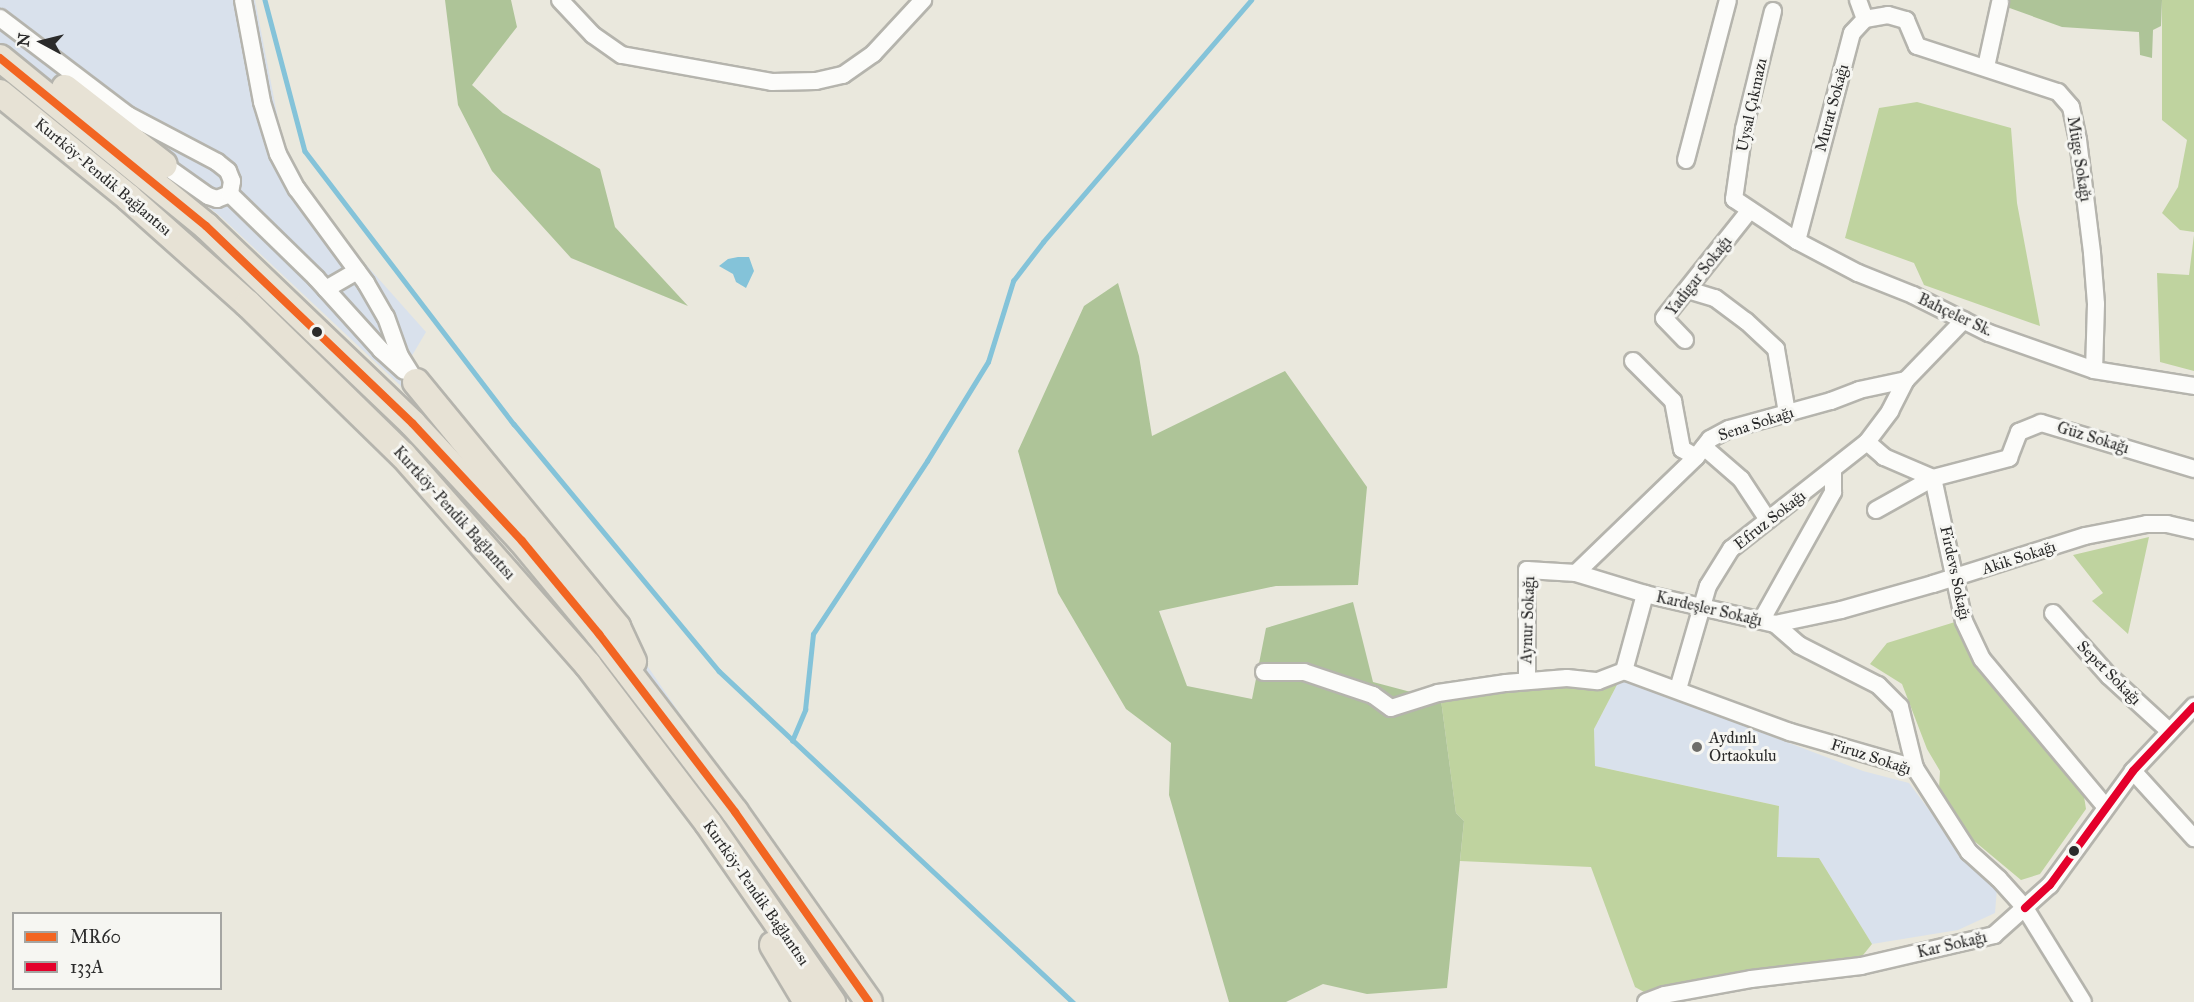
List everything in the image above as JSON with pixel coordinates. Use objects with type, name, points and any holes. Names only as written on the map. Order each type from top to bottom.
[{"type":"highway","points":[[0,39],[164,165]]},
{"type":"highway","name":"Kurtköy-Pendik Bağlantısı","points":[[0,58],[206,226],[413,424],[522,542],[649,700],[735,812],[869,1002]]},
{"type":"highway","name":"Kurtköy-Pendik Bağlantısı","points":[[0,93],[129,198],[248,303],[403,455],[588,665],[708,823],[832,1002]]},
{"type":"highway","points":[[416,382],[617,627],[649,700]]},
{"type":"highway","points":[[708,823],[807,1002]]},
{"type":"street","points":[[243,0],[262,102],[278,154],[297,189],[357,271],[386,317],[400,356],[416,382]]},
{"type":"street","points":[[560,0],[593,35],[622,55],[772,82],[816,81],[843,75],[873,54],[923,0]]},
{"type":"street","points":[[1686,160],[1728,0]]},
{"type":"street","points":[[1858,0],[1865,19]]},
{"type":"street","points":[[1986,67],[2000,3]]},
{"type":"street","name":"Uysal Çıkmazı","points":[[1734,199],[1744,129],[1773,11]]},
{"type":"street","name":"Müge Sokağı","points":[[1865,19],[1888,15],[1906,20],[1917,46],[2058,92],[2072,107],[2092,253],[2096,304],[2094,370]]},
{"type":"street","points":[[0,18],[128,114],[217,162],[228,171],[232,181],[230,194]]},
{"type":"street","name":"Murat Sokağı","points":[[1797,241],[1852,33],[1865,19]]},
{"type":"street","points":[[164,165],[208,196],[217,199],[230,194]]},
{"type":"street","points":[[230,194],[326,289],[381,350],[416,382]]},
{"type":"street","name":"Bahçeler Sk.","points":[[1734,199],[1797,241],[1858,273],[1989,333],[2094,370],[2194,386]]},
{"type":"street","name":"Yadigar Sokağı","points":[[1685,340],[1664,318],[1750,210]]},
{"type":"street","points":[[326,289],[357,271]]},
{"type":"street","points":[[1688,290],[1715,298],[1746,321],[1776,349],[1787,413]]},
{"type":"street","points":[[1906,380],[1964,320]]},
{"type":"street","points":[[1633,361],[1673,401],[1682,448],[1700,452],[1741,479],[1768,520]]},
{"type":"street","name":"Sena Sokağı","points":[[1576,573],[1700,452],[1710,439],[1729,429],[1859,390],[1906,380]]},
{"type":"street","name":"Efruz Sokağı","points":[[1678,689],[1708,586],[1731,549],[1868,442],[1890,411],[1906,380]]},
{"type":"street","name":"Güz Sokağı","points":[[1876,510],[1933,478],[2008,458],[2019,432],[2041,423],[2194,469]]},
{"type":"street","points":[[1868,442],[1884,457],[1933,478]]},
{"type":"street","points":[[1768,623],[1833,492],[1833,470]]},
{"type":"street","name":"Firdevs Sokağı","points":[[1933,478],[1964,621],[1982,658],[2105,806]]},
{"type":"street","name":"Akik Sokağı","points":[[1768,623],[1841,610],[1954,578],[2085,536],[2147,524],[2167,524],[2194,530]]},
{"type":"street","name":"Aynur Sokağı","points":[[1527,681],[1527,570],[1576,573]]},
{"type":"street","name":"Kardeşler Sokağı","points":[[1576,573],[1645,594],[1768,623],[1799,645],[1878,685],[1900,707],[1915,768]]},
{"type":"street","points":[[1264,672],[1304,672],[1373,695],[1391,708],[1438,693],[1527,681],[1567,678],[1598,681],[1624,671],[1645,594]]},
{"type":"street","name":"Sepet Sokağı","points":[[2053,613],[2109,676],[2169,731]]},
{"type":"street","name":"Firuz Sokağı","points":[[1624,671],[1790,732],[1915,768],[1969,852],[1999,879],[2025,908],[2083,1002]]},
{"type":"street","name":"Kar Sokağı","points":[[1646,1002],[1684,997],[1751,979],[1862,966],[1994,935],[2050,885],[2105,806],[2133,771],[2194,706]]},
{"type":"street","points":[[2133,771],[2194,838]]},
{"type":"shaded area","points":[[0,0],[255,0],[283,145],[294,176],[320,213],[426,332],[410,359],[622,629],[683,718],[605,617],[419,403],[220,216],[0,46]]},
{"type":"shaded area","points":[[1620,679],[1863,771],[1909,783],[1965,858],[1997,888],[1995,913],[1958,930],[1872,944],[1819,858],[1777,857],[1779,806],[1595,766],[1594,729]]},
{"type":"green space","points":[[445,0],[511,0],[517,27],[472,85],[503,113],[600,169],[615,227],[688,306],[571,258],[492,171],[458,105]]},
{"type":"green space","points":[[2006,0],[2162,0],[2161,26],[2153,30],[2152,58],[2140,55],[2139,32],[2062,27],[2004,6]]},
{"type":"green space","points":[[2162,0],[2194,0],[2194,232],[2180,230],[2162,213],[2178,187],[2187,140],[2162,120]]},
{"type":"green space","points":[[1917,102],[2011,128],[2017,203],[2040,326],[1924,285],[1914,263],[1845,238],[1879,108]]},
{"type":"green space","points":[[2194,235],[2194,371],[2160,362],[2157,273],[2189,275]]},
{"type":"green space","points":[[1118,283],[1139,356],[1152,436],[1285,371],[1367,487],[1358,585],[1276,586],[1159,611],[1187,686],[1252,699],[1266,628],[1353,602],[1373,682],[1441,700],[1456,813],[1464,821],[1447,988],[1367,994],[1323,984],[1286,1002],[1229,1002],[1169,795],[1171,743],[1126,709],[1058,593],[1018,451],[1084,306]]},
{"type":"green space","points":[[2149,537],[2128,634],[2092,601],[2103,593],[2073,555]]},
{"type":"green space","points":[[1955,622],[1958,631],[1983,668],[2083,790],[2086,809],[2040,874],[2021,880],[1967,835],[1939,790],[1940,771],[1927,749],[1902,684],[1870,664],[1887,643]]},
{"type":"green space","points":[[1620,679],[1594,729],[1595,766],[1779,806],[1777,857],[1819,858],[1872,944],[1859,960],[1685,983],[1644,992],[1635,987],[1591,867],[1460,861],[1464,821],[1456,813],[1441,700],[1510,690]]},
{"type":"water","points":[[749,257],[754,271],[746,288],[736,282],[733,274],[719,266],[728,259]]},
{"type":"waterway","points":[[265,0],[305,151],[514,424],[719,671],[1073,1002]]},
{"type":"waterway","points":[[792,741],[805,710],[813,634],[927,461],[988,362],[1013,281],[1043,242],[1251,0]]},
{"type":"transit line","name":"MR60","points":[[0,58],[206,226],[413,424],[522,541],[599,634],[735,812],[869,1002]]},
{"type":"transit line","name":"133A","points":[[2025,908],[2050,885],[2133,771],[2194,706]]},
{"type":"place","name":"Aydınlı Ortaokulu","points":[[1697,747]]}]
